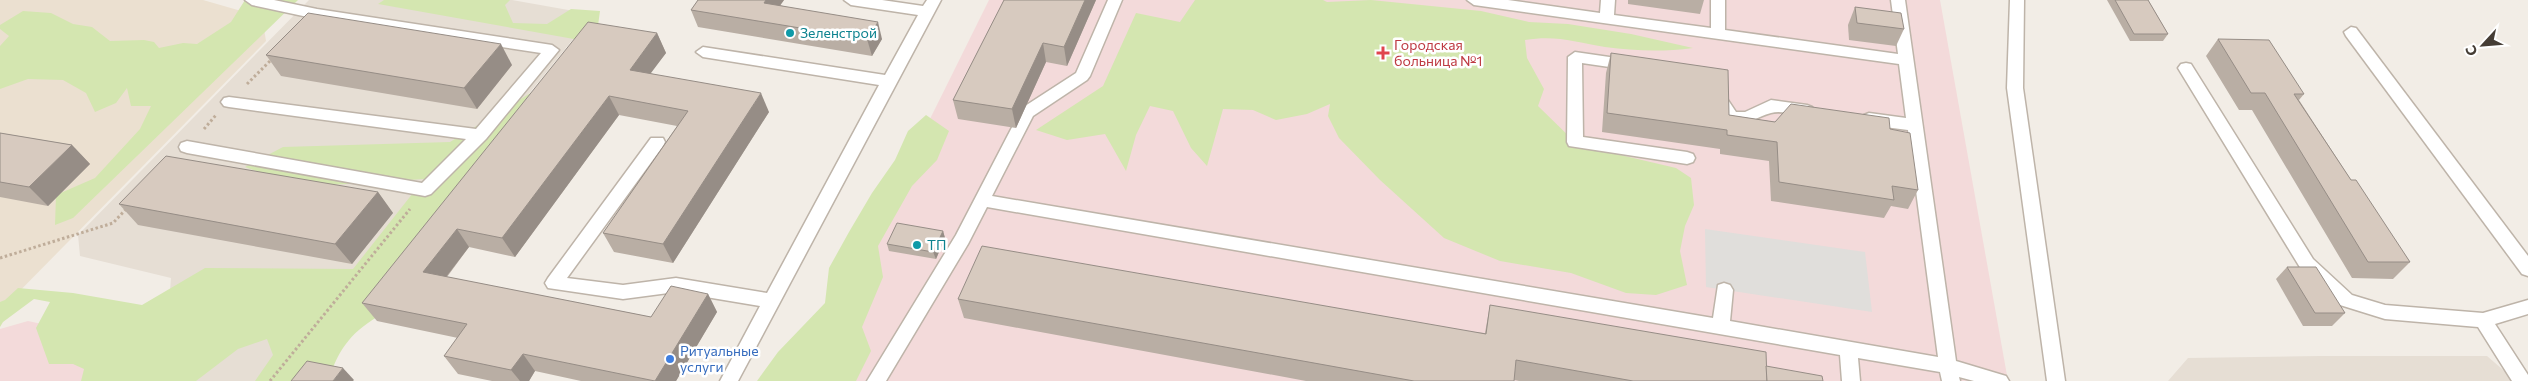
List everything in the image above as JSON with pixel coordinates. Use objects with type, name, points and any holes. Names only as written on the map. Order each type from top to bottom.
[{"type":"lane","points":[[187,147],[425,190],[480,135],[552,50],[317,14],[252,0]]},
{"type":"lane","points":[[729,381],[889,81],[932,6],[851,0]]},
{"type":"lane","points":[[876,381],[962,239],[1026,112],[1082,76],[1115,0]]},
{"type":"lane","points":[[1474,0],[1905,60]]},
{"type":"lane","points":[[1607,19],[1608,0]]},
{"type":"lane","points":[[1718,0],[1718,34]]},
{"type":"lane","points":[[1898,0],[1950,374]]},
{"type":"lane","points":[[2017,0],[2015,88],[2056,381]]},
{"type":"lane","points":[[2351,32],[2528,269]]},
{"type":"lane","points":[[703,52],[889,81]]},
{"type":"lane","points":[[1649,67],[1575,57],[1574,142],[1688,158]]},
{"type":"lane","points":[[2186,68],[2307,264],[2346,300],[2385,312],[2483,320],[2528,308]]},
{"type":"lane","points":[[1710,83],[1731,117],[1748,118],[1771,106],[1819,112]]},
{"type":"lane","points":[[229,102],[480,135]]},
{"type":"lane","points":[[1857,118],[1914,125]]},
{"type":"lane","points":[[657,142],[554,283],[623,292],[676,284],[773,301]]},
{"type":"lane","points":[[982,200],[1721,326],[1849,350],[1950,374],[2000,381]]},
{"type":"lane","points":[[1721,326],[1724,290]]},
{"type":"lane","points":[[2483,320],[2522,381]]},
{"type":"lane","points":[[1849,350],[1851,381]]},
{"type":"path","points":[[270,381],[425,190]]},
{"type":"shaded area","points":[[0,0],[203,0],[262,17],[266,41],[0,311]]},
{"type":"shaded area","points":[[309,0],[512,0],[574,11],[574,38],[296,381],[163,381],[171,278],[80,256],[78,235]]},
{"type":"shaded area","points":[[989,0],[1940,0],[2008,381],[800,381]]},
{"type":"shaded area","points":[[1705,229],[1865,252],[1872,312],[1706,287]]},
{"type":"shaded area","points":[[28,321],[152,348],[158,381],[0,381],[0,329]]},
{"type":"shaded area","points":[[2487,356],[2516,381],[2168,381],[2188,358]]},
{"type":"green space","points":[[245,0],[298,0],[73,218],[55,225],[56,195],[95,178],[140,129],[151,106],[131,106],[127,88],[116,103],[95,112],[86,93],[63,80],[28,79],[0,89],[0,46],[9,36],[0,29],[0,25],[23,11],[51,13],[73,24],[92,27],[110,41],[144,40],[154,42],[159,48],[183,43],[197,44],[231,22]]},
{"type":"green space","points":[[384,0],[510,0],[505,5],[513,23],[547,24],[571,9],[600,11],[596,40],[377,317],[367,323],[346,344],[336,361],[328,381],[255,381],[273,355],[267,339],[238,349],[196,381],[81,381],[84,369],[73,364],[49,364],[36,328],[50,302],[34,299],[3,322],[0,327],[0,302],[18,288],[73,293],[142,305],[205,268],[353,269],[424,179],[299,187],[245,167],[283,147],[450,142],[537,89],[585,41],[378,4]]},
{"type":"green space","points":[[1195,0],[1323,0],[1327,2],[1371,0],[1481,11],[1529,22],[1568,24],[1631,34],[1693,48],[1638,50],[1547,38],[1525,40],[1527,58],[1544,89],[1538,106],[1578,145],[1676,168],[1691,178],[1694,205],[1685,226],[1680,251],[1687,285],[1656,295],[1626,293],[1571,273],[1500,261],[1444,238],[1380,180],[1339,138],[1328,116],[1330,104],[1307,114],[1276,120],[1253,110],[1223,109],[1207,166],[1191,148],[1173,111],[1150,106],[1136,135],[1126,171],[1105,134],[1067,140],[1036,130],[1103,86],[1136,13],[1180,22]]},
{"type":"green space","points":[[926,115],[949,131],[937,160],[912,186],[878,246],[883,277],[862,327],[871,351],[856,381],[757,381],[778,352],[825,303],[829,268],[872,193],[895,160],[908,131]]},
{"type":"building","points":[[698,0],[766,0],[764,3],[878,22],[867,39],[691,10]]},
{"type":"building","points":[[1004,0],[1085,0],[1064,47],[1043,43],[1012,109],[953,100]]},
{"type":"building","points":[[2115,0],[2148,0],[2168,34],[2134,34]]},
{"type":"building","points":[[1855,7],[1901,13],[1904,29],[1857,23]]},
{"type":"building","points":[[308,13],[501,44],[464,88],[266,55]]},
{"type":"building","points":[[588,22],[657,33],[630,70],[761,93],[663,244],[603,233],[688,111],[609,96],[502,238],[457,229],[423,272],[651,317],[671,286],[708,294],[655,381],[523,354],[511,370],[444,356],[467,324],[362,303]]},
{"type":"building","points":[[2218,39],[2269,40],[2304,94],[2294,94],[2351,180],[2356,180],[2410,262],[2368,262],[2265,93],[2251,93]]},
{"type":"building","points":[[1611,53],[1728,70],[1729,115],[1775,122],[1791,104],[1889,118],[1890,129],[1910,133],[1918,190],[1892,186],[1894,200],[1779,182],[1777,142],[1727,135],[1727,130],[1607,113]]},
{"type":"building","points":[[0,133],[72,145],[29,187],[0,182]]},
{"type":"building","points":[[166,156],[378,192],[335,244],[119,204]]},
{"type":"building","name":"ТП","points":[[897,223],[943,231],[933,252],[887,244]]},
{"type":"building","points":[[982,246],[1486,334],[1490,305],[1766,352],[1767,381],[1633,381],[1516,360],[1514,381],[1414,381],[958,299]]},
{"type":"building","points":[[2287,267],[2316,267],[2345,313],[2315,313]]},
{"type":"building","points":[[307,361],[343,368],[333,381],[291,381]]},
{"type":"building","points":[[1766,366],[1822,376],[1823,381],[1767,381]]},
{"type":"place","name":"Зеленстрой","points":[[790,33]]},
{"type":"place","name":"Городская больница №1","points":[[1383,53]]},
{"type":"place","name":"ТП","points":[[917,245]]},
{"type":"place","name":"Ритуальные услуги","points":[[670,359]]}]
